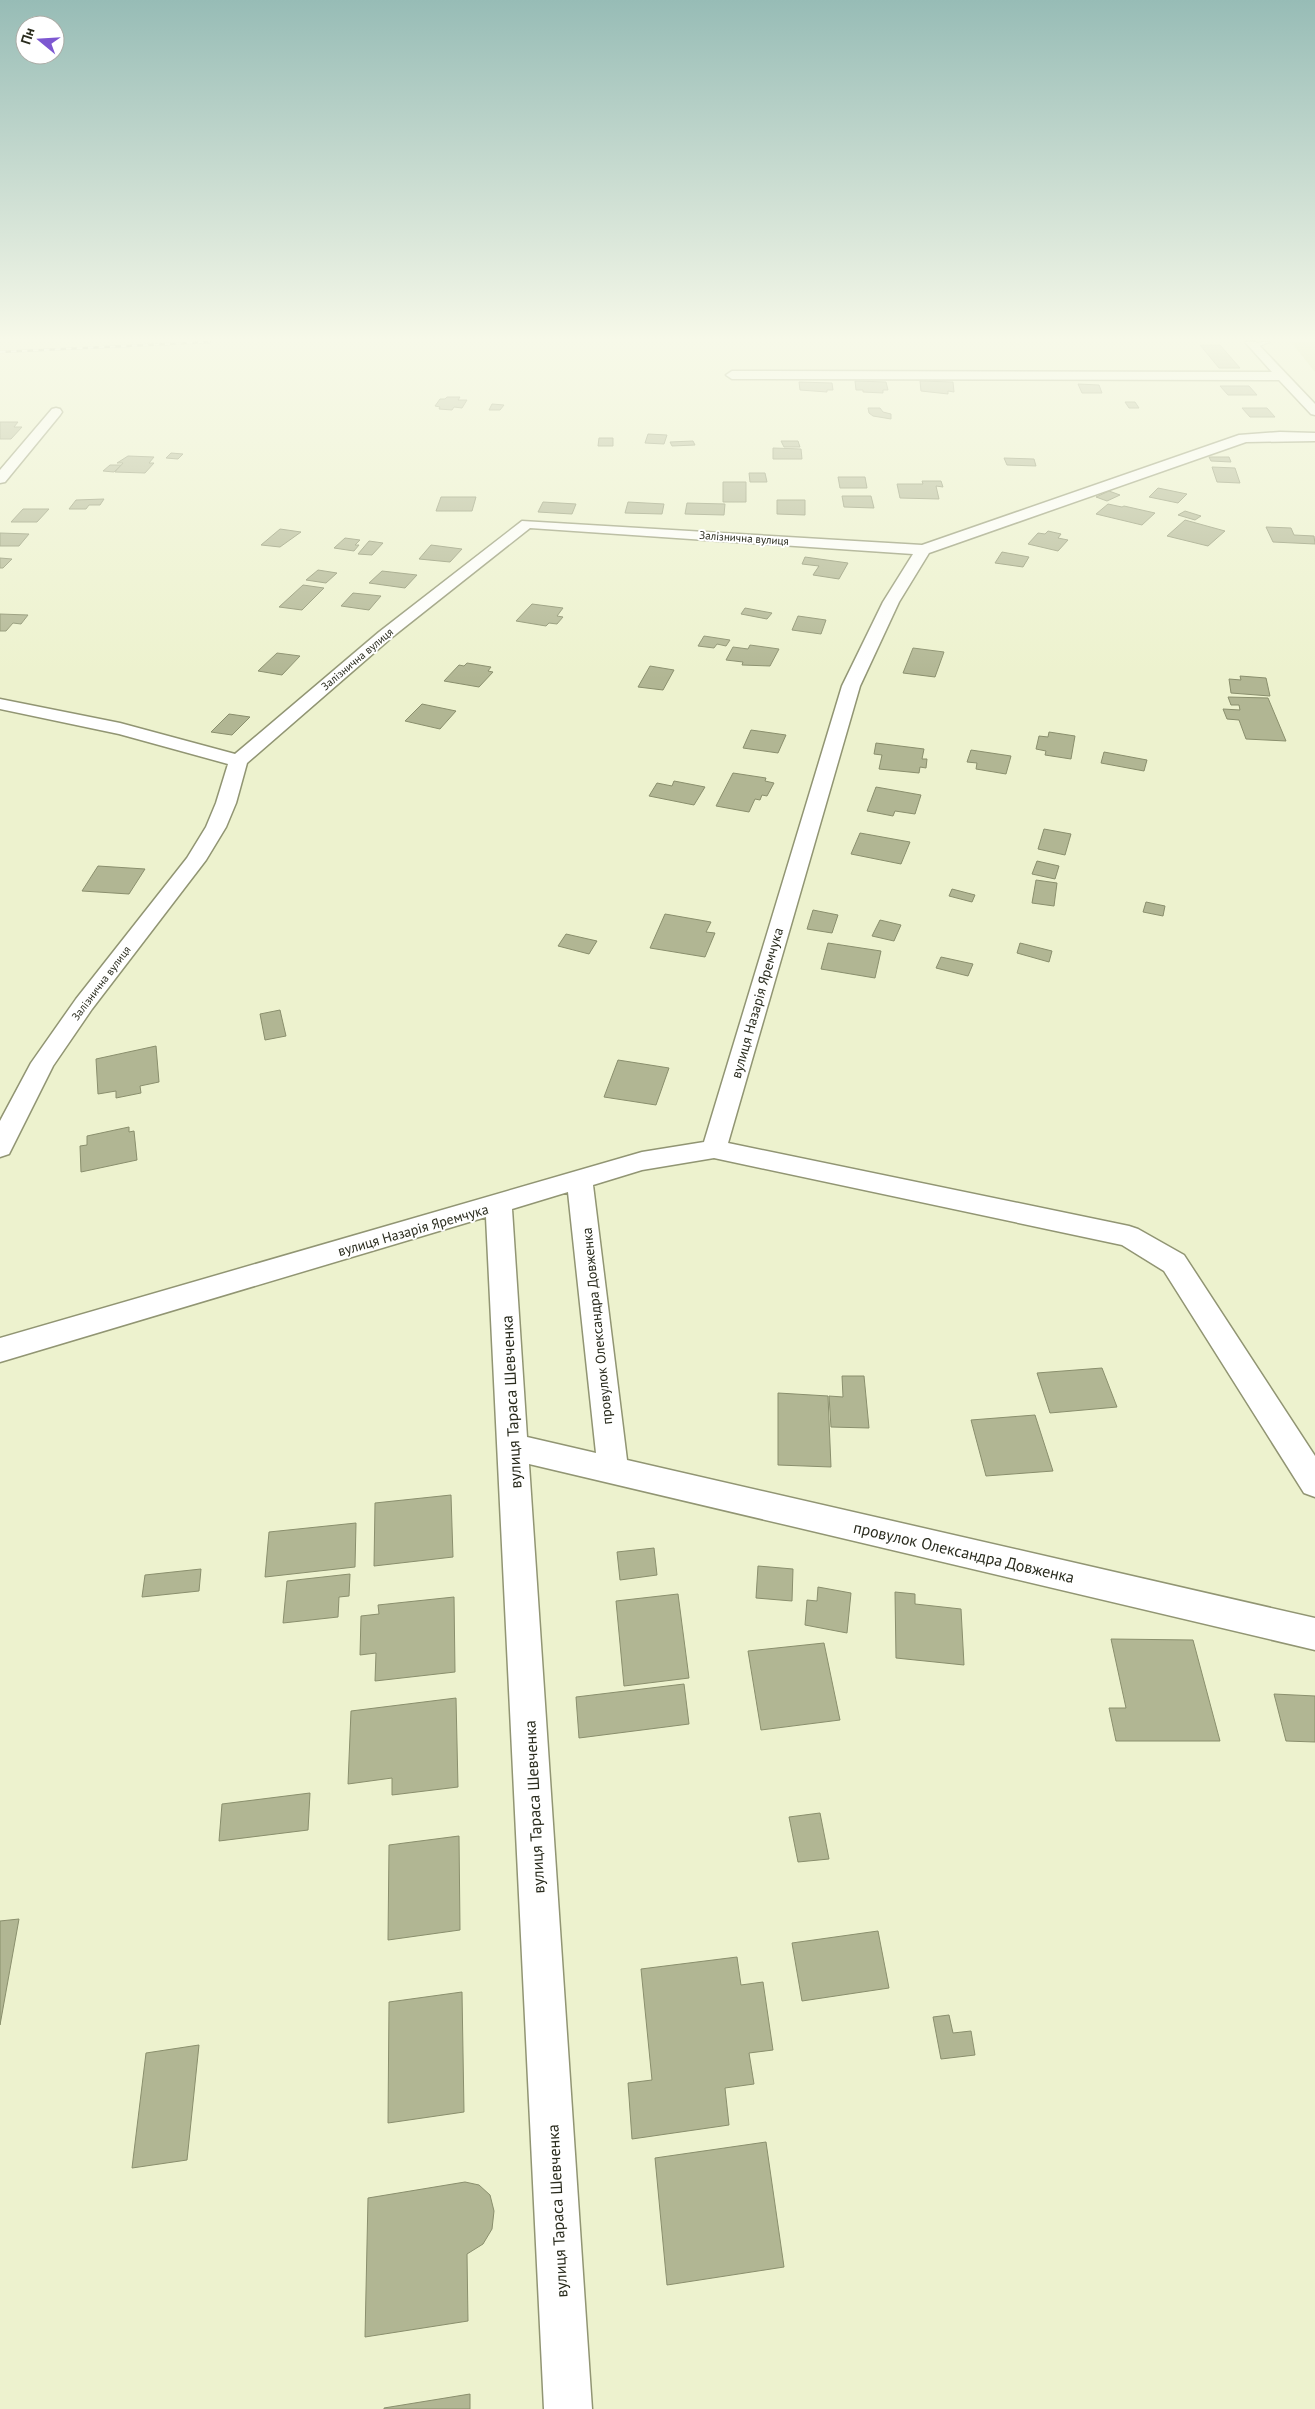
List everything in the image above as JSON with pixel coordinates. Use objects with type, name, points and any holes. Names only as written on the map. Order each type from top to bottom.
[{"type":"street","points":[[0,479],[21,454]]},
{"type":"street","points":[[923,550],[1197,454]]},
{"type":"street","name":"Залізнична вулиця","points":[[0,1148],[8,1128],[43,1063],[84,1004],[196,860],[216,828],[226,803],[238,761],[385,634],[527,524],[923,550]]},
{"type":"street","name":"вулиця Назарія Яремчука","points":[[0,1350],[499,1205],[642,1161],[714,1149],[851,686],[891,602],[923,550]]},
{"type":"street","points":[[0,704],[66,716],[165,739],[238,761]]},
{"type":"street","points":[[714,1149],[1129,1236],[1174,1263],[1315,1483]]},
{"type":"street","name":"провулок Олександра Довженка","points":[[580,1180],[613,1471]]},
{"type":"street","name":"вулиця Тараса Шевченка","points":[[499,1205],[568,2409]]},
{"type":"street","name":"провулок Олександра Довженка","points":[[513,1447],[1315,1634]]},
{"type":"building","points":[[170,454],[183,454],[178,459],[166,458]]},
{"type":"building","points":[[773,454],[802,454],[802,459],[773,459]]},
{"type":"building","points":[[128,456],[154,457],[149,463],[154,463],[145,473],[115,472],[123,463],[117,463]]},
{"type":"building","points":[[1209,457],[1229,457],[1231,462],[1211,461]]},
{"type":"building","points":[[1004,458],[1034,459],[1036,466],[1007,465]]},
{"type":"building","points":[[110,465],[121,465],[114,472],[103,471]]},
{"type":"building","points":[[1212,467],[1235,468],[1240,483],[1217,482]]},
{"type":"building","points":[[749,473],[765,473],[767,482],[750,482]]},
{"type":"building","points":[[838,477],[865,477],[867,488],[840,488]]},
{"type":"building","points":[[922,481],[941,481],[943,487],[936,486],[939,499],[900,498],[897,484],[923,484]]},
{"type":"building","points":[[723,482],[746,482],[746,502],[723,502]]},
{"type":"building","points":[[1158,488],[1187,494],[1178,503],[1149,497]]},
{"type":"building","points":[[1109,491],[1120,495],[1107,501],[1096,497]]},
{"type":"building","points":[[842,496],[871,496],[874,508],[844,507]]},
{"type":"building","points":[[441,497],[476,497],[472,511],[436,511]]},
{"type":"building","points":[[104,499],[100,505],[89,505],[86,509],[69,509],[76,500]]},
{"type":"building","points":[[777,500],[805,500],[805,515],[777,514]]},
{"type":"building","points":[[543,502],[576,504],[572,514],[538,512]]},
{"type":"building","points":[[628,502],[664,504],[662,514],[625,513]]},
{"type":"building","points":[[687,503],[725,504],[724,515],[685,514]]},
{"type":"building","points":[[1108,504],[1155,513],[1142,525],[1096,514]]},
{"type":"building","points":[[23,509],[49,509],[37,522],[11,522]]},
{"type":"building","points":[[1185,511],[1201,516],[1195,520],[1178,515]]},
{"type":"building","points":[[1185,520],[1225,531],[1208,546],[1167,536]]},
{"type":"building","points":[[1266,527],[1291,528],[1294,535],[1314,536],[1315,544],[1273,542]]},
{"type":"building","points":[[280,529],[301,532],[280,547],[261,545]]},
{"type":"building","points":[[1048,531],[1061,534],[1058,538],[1068,540],[1058,551],[1028,544],[1038,533],[1045,534]]},
{"type":"building","points":[[0,533],[29,534],[19,546],[0,546]]},
{"type":"building","points":[[345,538],[360,540],[355,545],[359,545],[354,551],[334,548]]},
{"type":"building","points":[[369,541],[383,543],[372,555],[358,554]]},
{"type":"building","points":[[431,545],[462,549],[450,562],[419,559]]},
{"type":"building","points":[[1002,552],[1029,557],[1023,567],[995,563]]},
{"type":"building","points":[[805,557],[848,563],[839,579],[813,575],[819,566],[802,564]]},
{"type":"building","points":[[0,558],[12,559],[3,568],[0,568]]},
{"type":"building","points":[[318,570],[337,573],[326,583],[306,580]]},
{"type":"building","points":[[382,571],[417,575],[405,588],[369,583]]},
{"type":"building","points":[[303,585],[324,588],[302,610],[279,607]]},
{"type":"building","points":[[353,593],[381,596],[369,610],[341,606]]},
{"type":"building","points":[[532,604],[563,608],[557,616],[563,617],[557,624],[549,623],[546,626],[516,621]]},
{"type":"building","points":[[745,608],[772,613],[767,619],[741,614]]},
{"type":"building","points":[[0,614],[28,615],[21,624],[13,623],[6,631],[0,631]]},
{"type":"building","points":[[798,616],[826,620],[821,634],[792,630]]},
{"type":"building","points":[[704,636],[730,640],[726,646],[717,644],[714,648],[698,646]]},
{"type":"building","points":[[750,645],[779,649],[770,666],[742,665],[743,662],[726,660],[733,647],[748,649]]},
{"type":"building","points":[[913,648],[944,652],[935,677],[903,673]]},
{"type":"building","points":[[277,653],[300,656],[282,675],[258,671]]},
{"type":"building","points":[[467,663],[491,667],[488,671],[493,672],[479,687],[444,681],[459,665],[464,666]]},
{"type":"building","points":[[650,666],[674,670],[663,690],[638,687]]},
{"type":"building","points":[[1240,676],[1266,678],[1270,696],[1231,693],[1229,679],[1241,680]]},
{"type":"building","points":[[1228,697],[1268,698],[1286,741],[1246,739],[1239,720],[1227,719],[1223,709],[1240,710],[1239,705],[1231,705]]},
{"type":"building","points":[[422,704],[456,711],[440,729],[405,721]]},
{"type":"building","points":[[229,714],[250,717],[232,735],[211,732]]},
{"type":"building","points":[[751,730],[786,735],[778,753],[743,748]]},
{"type":"building","points":[[1049,732],[1075,736],[1071,759],[1045,755],[1046,751],[1036,749],[1039,736],[1048,737]]},
{"type":"building","points":[[876,743],[924,749],[922,759],[927,759],[926,768],[920,767],[919,773],[879,769],[882,755],[874,754]]},
{"type":"building","points":[[971,750],[1011,756],[1006,774],[976,769],[977,763],[967,762]]},
{"type":"building","points":[[1104,752],[1147,760],[1144,771],[1101,763]]},
{"type":"building","points":[[733,773],[766,778],[765,781],[774,783],[767,796],[762,795],[760,800],[755,799],[749,812],[716,806]]},
{"type":"building","points":[[674,781],[705,787],[694,805],[649,796],[657,783],[672,786]]},
{"type":"building","points":[[876,787],[921,795],[915,814],[895,811],[893,816],[867,811]]},
{"type":"building","points":[[1044,829],[1071,834],[1065,855],[1038,849]]},
{"type":"building","points":[[860,833],[910,842],[901,864],[851,854]]},
{"type":"building","points":[[1037,861],[1059,866],[1055,879],[1032,874]]},
{"type":"building","points":[[98,866],[145,869],[129,894],[82,891]]},
{"type":"building","points":[[1036,880],[1057,883],[1054,906],[1032,903]]},
{"type":"building","points":[[952,889],[975,895],[972,902],[949,896]]},
{"type":"building","points":[[1146,902],[1165,906],[1163,916],[1143,912]]},
{"type":"building","points":[[813,910],[838,915],[832,933],[807,929]]},
{"type":"building","points":[[665,914],[711,922],[706,932],[715,933],[705,957],[650,948]]},
{"type":"building","points":[[880,920],[901,925],[894,941],[872,936]]},
{"type":"building","points":[[566,934],[597,941],[589,954],[558,946]]},
{"type":"building","points":[[828,943],[881,951],[875,978],[821,969]]},
{"type":"building","points":[[1020,943],[1052,951],[1049,962],[1017,953]]},
{"type":"building","points":[[941,957],[973,964],[968,976],[936,968]]},
{"type":"building","points":[[280,1010],[286,1036],[265,1040],[260,1014]]},
{"type":"building","points":[[156,1046],[159,1082],[140,1086],[141,1093],[116,1098],[116,1091],[98,1094],[96,1059]]},
{"type":"building","points":[[618,1060],[669,1068],[656,1105],[604,1097]]},
{"type":"building","points":[[129,1127],[129,1132],[134,1131],[137,1160],[81,1172],[80,1146],[87,1145],[87,1136]]},
{"type":"building","points":[[1102,1368],[1117,1407],[1050,1413],[1037,1373]]},
{"type":"building","points":[[842,1376],[864,1376],[869,1428],[831,1427],[829,1396],[843,1397]]},
{"type":"building","points":[[778,1393],[828,1396],[831,1467],[778,1465]]},
{"type":"building","points":[[1035,1415],[1053,1471],[986,1476],[971,1420]]},
{"type":"building","points":[[451,1495],[453,1557],[374,1566],[375,1503]]},
{"type":"building","points":[[356,1523],[355,1567],[265,1577],[269,1532]]},
{"type":"building","points":[[654,1548],[657,1575],[620,1580],[617,1552]]},
{"type":"building","points":[[758,1566],[793,1569],[792,1601],[756,1598]]},
{"type":"building","points":[[201,1569],[199,1591],[142,1597],[145,1575]]},
{"type":"building","points":[[350,1574],[349,1596],[339,1597],[338,1617],[283,1623],[287,1581]]},
{"type":"building","points":[[818,1587],[851,1593],[847,1633],[805,1625],[807,1600],[817,1601]]},
{"type":"building","points":[[895,1592],[915,1594],[915,1604],[961,1609],[964,1665],[896,1658]]},
{"type":"building","points":[[678,1594],[689,1678],[624,1686],[616,1601]]},
{"type":"building","points":[[454,1597],[455,1672],[375,1681],[376,1653],[360,1655],[361,1616],[379,1614],[378,1605]]},
{"type":"building","points":[[1111,1639],[1193,1640],[1220,1741],[1116,1741],[1109,1708],[1126,1708]]},
{"type":"building","points":[[824,1643],[840,1720],[761,1730],[748,1651]]},
{"type":"building","points":[[684,1684],[689,1724],[579,1738],[576,1697]]},
{"type":"building","points":[[1274,1694],[1315,1696],[1315,1742],[1286,1741]]},
{"type":"building","points":[[456,1698],[458,1787],[392,1795],[392,1778],[348,1784],[351,1711]]},
{"type":"building","points":[[310,1793],[308,1830],[219,1841],[222,1804]]},
{"type":"building","points":[[820,1813],[829,1859],[798,1862],[789,1817]]},
{"type":"building","points":[[459,1836],[460,1930],[388,1940],[389,1845]]},
{"type":"building","points":[[19,1919],[0,2025],[0,1921]]},
{"type":"building","points":[[878,1931],[889,1988],[802,2001],[792,1943]]},
{"type":"building","points":[[737,1957],[741,1985],[763,1982],[773,2050],[749,2053],[754,2084],[725,2088],[729,2125],[632,2139],[628,2083],[652,2080],[641,1969]]},
{"type":"building","points":[[462,1992],[464,2112],[388,2123],[389,2002]]},
{"type":"building","points":[[949,2015],[953,2033],[971,2031],[975,2055],[941,2059],[933,2017]]},
{"type":"building","points":[[199,2045],[187,2160],[132,2168],[146,2053]]},
{"type":"building","points":[[766,2142],[784,2267],[667,2285],[655,2158]]},
{"type":"building","points":[[465,2182],[479,2185],[490,2195],[494,2211],[492,2229],[483,2244],[467,2254],[468,2321],[365,2337],[368,2198]]},
{"type":"building","points":[[470,2394],[470,2409],[384,2409],[384,2408]]}]
